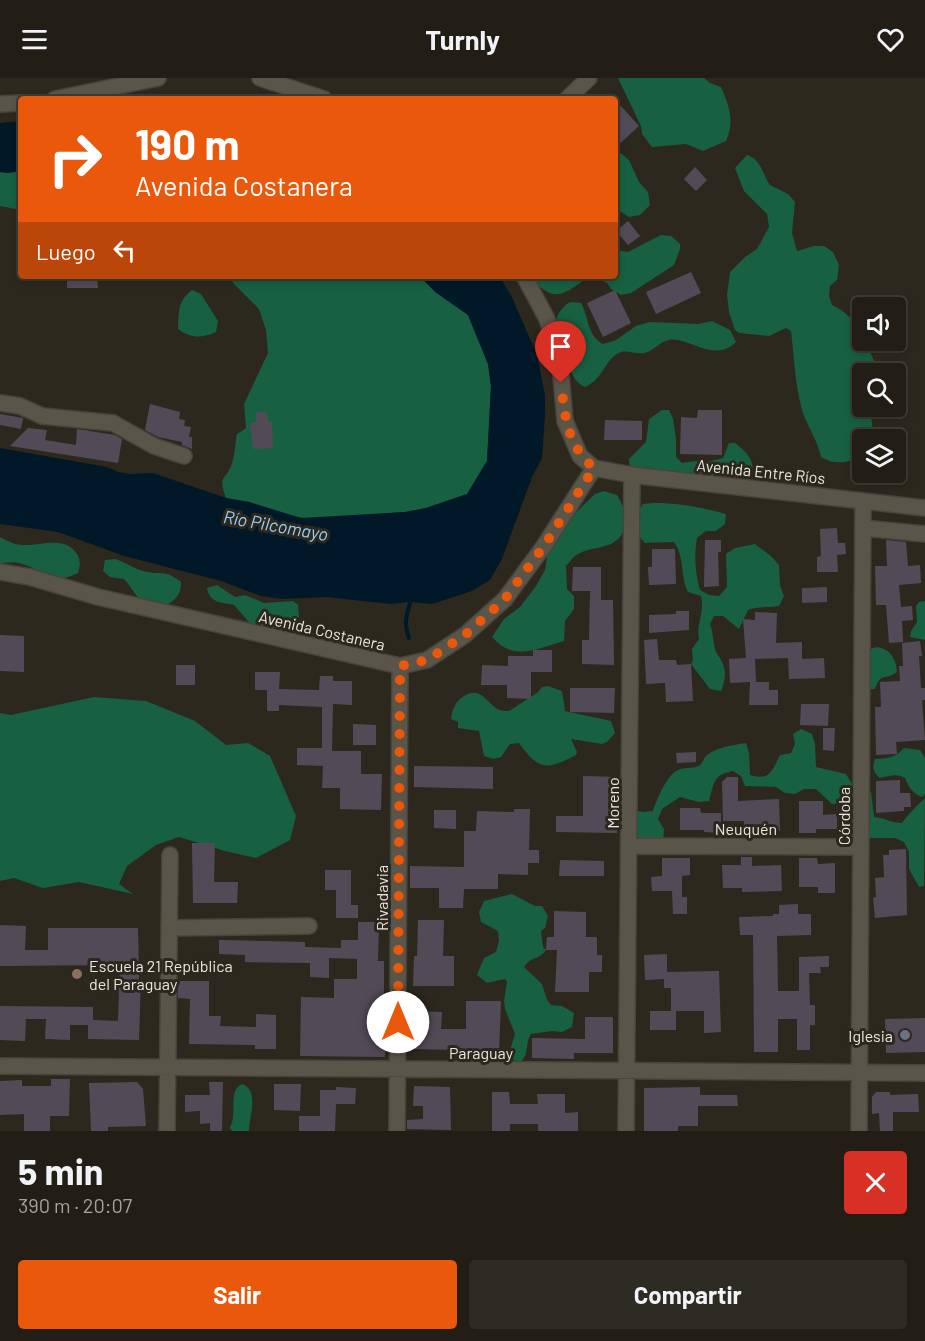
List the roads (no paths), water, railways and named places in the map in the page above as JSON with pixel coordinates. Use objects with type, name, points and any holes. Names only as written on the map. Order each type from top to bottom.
[{"type":"street","points":[[70,96],[158,78]]},
{"type":"street","points":[[260,78],[315,96]]},
{"type":"street","points":[[570,96],[590,78]]},
{"type":"street","points":[[0,104],[18,103]]},
{"type":"street","points":[[526,279],[547,319],[560,364],[565,421],[580,456],[594,468]]},
{"type":"street","points":[[0,403],[20,406],[42,416],[113,423],[148,443],[184,456]]},
{"type":"street","name":"Avenida Entre Ríos","points":[[594,468],[632,475],[925,508]]},
{"type":"street","name":"Avenida Costanera","points":[[0,572],[30,577],[98,597],[400,666],[427,660],[465,635],[505,599],[544,546],[594,468]]},
{"type":"street","name":"Moreno","points":[[626,1131],[632,475]]},
{"type":"street","name":"Córdoba","points":[[859,1131],[863,501]]},
{"type":"street","points":[[863,528],[925,534]]},
{"type":"street","name":"Rivadavia","points":[[397,1131],[400,666]]},
{"type":"street","name":"Neuquén","points":[[630,846],[861,847]]},
{"type":"street","points":[[167,1131],[170,855]]},
{"type":"street","points":[[169,928],[309,926]]},
{"type":"street","name":"Paraguay","points":[[0,1066],[925,1073]]},
{"type":"water","points":[[18,121],[18,171],[0,172],[0,123]]},
{"type":"water","name":"Río Pilcomayo","points":[[423,279],[501,279],[511,295],[537,355],[545,395],[542,458],[532,477],[502,559],[490,580],[472,591],[432,604],[411,602],[391,604],[326,597],[283,599],[261,596],[221,581],[124,556],[58,532],[0,524],[0,448],[107,467],[129,474],[153,473],[226,498],[249,502],[301,518],[405,512],[426,508],[467,494],[487,461],[491,386],[488,364],[468,315],[435,292]]},
{"type":"waterway","points":[[409,638],[406,622],[411,599]]},
{"type":"place","name":"Escuela 21 República del Paraguay","points":[[77,974]]},
{"type":"place","name":"Iglesia","points":[[905,1035]]}]
